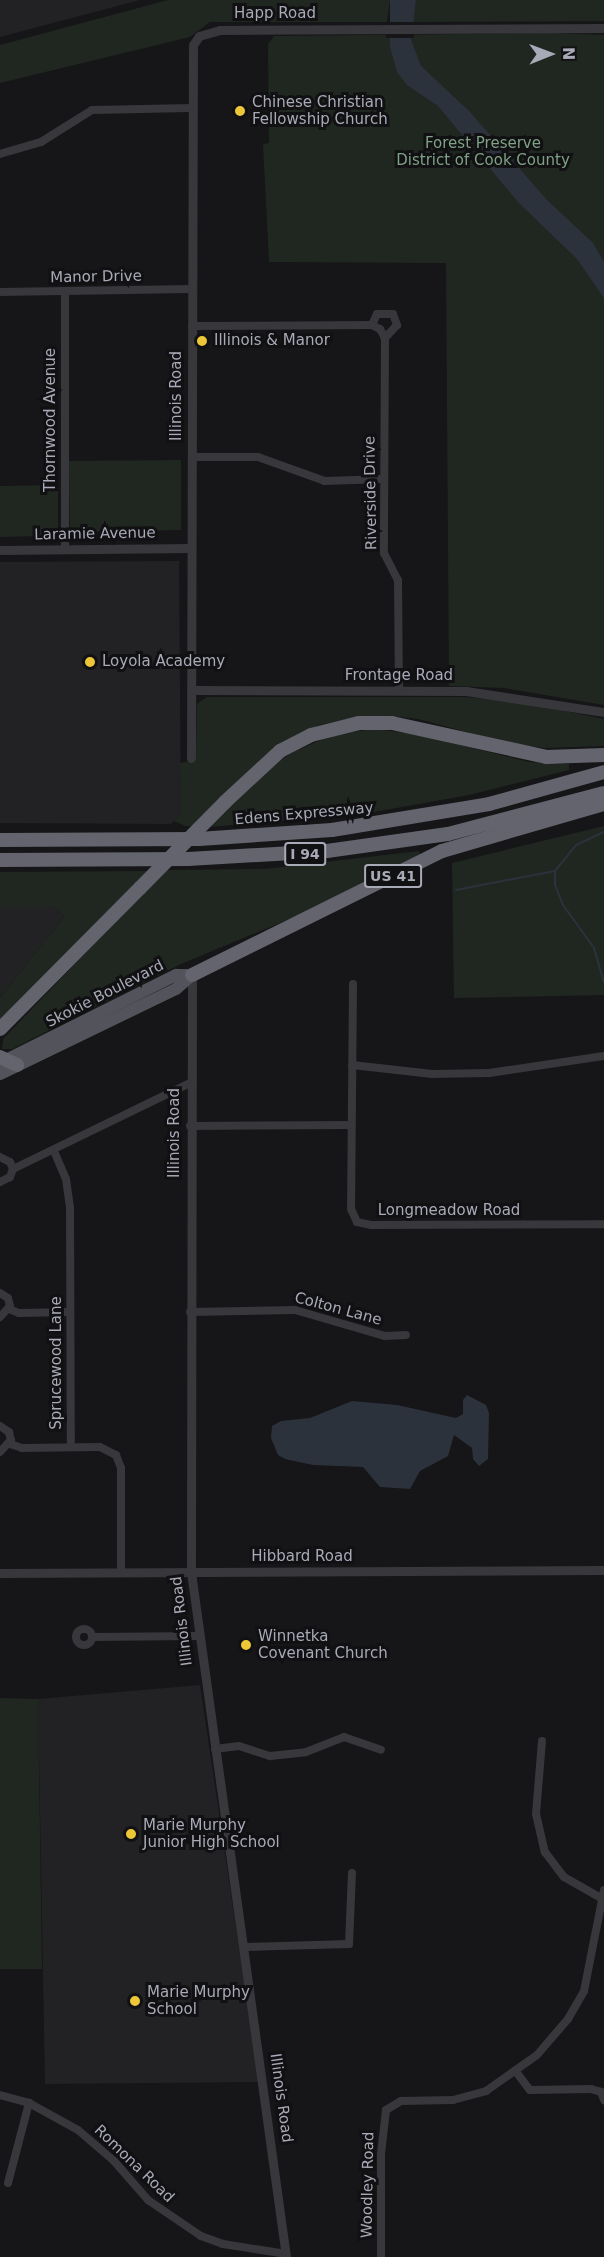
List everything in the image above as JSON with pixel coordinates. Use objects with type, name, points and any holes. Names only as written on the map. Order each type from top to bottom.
[{"type":"highway","points":[[0,1029],[225,802],[280,751],[311,735],[359,723],[409,726],[546,757],[604,755]]},
{"type":"highway","name":"Edens Expressway","points":[[0,840],[199,839],[332,830],[489,804],[604,772]]},
{"type":"highway","name":"I 94","points":[[0,860],[300,854],[448,834],[604,793]]},
{"type":"highway","name":"US 41","points":[[192,975],[442,851],[604,804]]},
{"type":"main road","name":"Skokie Boulevard","points":[[4,1064],[176,975],[192,975]]},
{"type":"street","name":"Happ Road","points":[[199,36],[220,30],[604,28]]},
{"type":"street","name":"Illinois Road","points":[[191,758],[190,58],[199,36]]},
{"type":"street","points":[[0,154],[41,142],[92,110],[191,108]]},
{"type":"street","name":"Manor Drive","points":[[0,292],[191,289]]},
{"type":"street","name":"Thornwood Avenue","points":[[65,291],[65,549]]},
{"type":"street","points":[[192,326],[376,327],[376,314],[393,314],[395,331],[385,338]]},
{"type":"street","name":"Riverside Drive","points":[[376,327],[385,338],[384,553],[398,580],[399,690]]},
{"type":"street","points":[[192,457],[258,457],[315,480],[384,479]]},
{"type":"street","name":"Laramie Avenue","points":[[0,550],[191,548]]},
{"type":"street","name":"Frontage Road","points":[[192,690],[399,690],[502,694],[604,712]]},
{"type":"street","name":"Illinois Road","points":[[192,975],[190,1083],[191,1572],[198,1636],[286,2255]]},
{"type":"street","name":"Longmeadow Road","points":[[353,984],[351,1209],[361,1224],[604,1224]]},
{"type":"street","points":[[352,1065],[432,1074],[489,1073],[604,1056]]},
{"type":"street","points":[[13,1169],[190,1083]]},
{"type":"street","points":[[190,1126],[351,1125]]},
{"type":"street","name":"Sprucewood Lane","points":[[54,1150],[66,1179],[70,1207],[71,1448],[106,1448],[119,1461],[121,1573]]},
{"type":"street","points":[[0,1157],[10,1161],[13,1169],[10,1177],[0,1182]]},
{"type":"street","points":[[0,1293],[8,1298],[9,1309]]},
{"type":"street","points":[[9,1309],[19,1313],[70,1312]]},
{"type":"street","points":[[0,1317],[9,1309]]},
{"type":"street","name":"Colton Lane","points":[[190,1312],[295,1310],[385,1336],[406,1335]]},
{"type":"street","points":[[0,1426],[9,1432],[10,1444]]},
{"type":"street","points":[[10,1444],[22,1448],[71,1448]]},
{"type":"street","points":[[0,1452],[10,1444]]},
{"type":"street","name":"Hibbard Road","points":[[0,1573],[604,1570]]},
{"type":"street","points":[[92,1637],[198,1636]]},
{"type":"street","points":[[215,1749],[239,1746],[262,1755],[306,1752],[344,1737],[381,1750]]},
{"type":"street","points":[[542,1741],[536,1814],[544,1852],[564,1877],[601,1899]]},
{"type":"street","points":[[244,1947],[348,1945],[352,1934],[352,1873]]},
{"type":"street","name":"Woodley Road","points":[[381,2257],[382,2129],[389,2105],[401,2101],[464,2098],[497,2086],[517,2073],[556,2036],[578,2003],[586,1981],[604,1890]]},
{"type":"street","points":[[517,2073],[530,2090],[591,2089],[601,2092],[604,2100]]},
{"type":"street","name":"Romona Road","points":[[0,2095],[28,2103],[93,2141],[148,2200],[183,2226],[223,2244],[286,2255]]},
{"type":"street","points":[[8,2184],[28,2103]]},
{"type":"shaded area","points":[[0,0],[140,0],[0,37]]},
{"type":"shaded area","points":[[390,0],[416,0],[411,40],[421,66],[469,111],[547,200],[593,243],[604,262],[604,298],[577,259],[518,202],[438,106],[407,85],[397,72],[390,47]]},
{"type":"shaded area","name":"Loyola Academy","points":[[179,561],[181,814],[171,824],[0,823],[0,562]]},
{"type":"shaded area","points":[[0,907],[55,907],[64,917],[0,998]]},
{"type":"shaded area","points":[[467,1395],[486,1405],[489,1413],[488,1459],[479,1466],[473,1459],[472,1448],[454,1435],[448,1456],[420,1471],[410,1489],[380,1487],[363,1467],[313,1465],[285,1459],[278,1455],[271,1438],[272,1426],[281,1421],[310,1418],[352,1401],[397,1405],[456,1418],[463,1414],[463,1400]]},
{"type":"shaded area","name":"Marie Murphy Junior High School","points":[[200,1685],[259,2082],[45,2084],[38,1699]]},
{"type":"green space","points":[[168,0],[390,0],[387,22],[210,22],[190,37],[0,83],[0,45]]},
{"type":"green space","points":[[416,0],[604,0],[604,21],[412,22]]},
{"type":"green space","name":"Forest Preserve District of Cook County","points":[[554,33],[604,35],[604,705],[504,688],[449,686],[446,263],[269,262],[263,144],[269,143],[268,44],[274,36]]},
{"type":"green space","points":[[181,460],[181,530],[70,532],[69,461]]},
{"type":"green space","points":[[58,485],[58,532],[42,536],[0,537],[0,486]]},
{"type":"green space","points":[[207,697],[464,697],[516,701],[604,719],[604,746],[545,748],[512,744],[418,719],[391,716],[347,719],[319,725],[282,742],[192,826],[185,826],[174,821],[181,814],[180,763],[196,760],[197,704]]},
{"type":"green space","points":[[373,729],[415,734],[529,762],[569,764],[569,770],[469,795],[363,814],[208,827],[277,762],[332,735]]},
{"type":"green space","points":[[604,826],[604,995],[454,998],[452,863]]},
{"type":"green space","points":[[419,851],[420,856],[311,910],[181,964],[12,1049],[2,1049],[3,1039],[165,870],[265,869]]},
{"type":"green space","points":[[147,871],[0,1020],[0,998],[64,917],[55,907],[0,907],[0,872]]},
{"type":"green space","points":[[0,1698],[38,1699],[42,1969],[0,1969]]},
{"type":"pier","points":[[384,22],[415,22],[414,38],[386,38]]},
{"type":"waterway","points":[[456,890],[555,871],[576,845],[604,832]]},
{"type":"waterway","points":[[555,872],[555,885],[563,905],[594,948],[604,982]]},
{"type":"place","name":"Chinese Christian Fellowship Church","points":[[240,111]]},
{"type":"place","name":"Illinois & Manor","points":[[202,341]]},
{"type":"place","name":"Loyola Academy","points":[[90,662]]},
{"type":"place","name":"Winnetka Covenant Church","points":[[246,1645]]},
{"type":"place","name":"Marie Murphy Junior High School","points":[[131,1834]]},
{"type":"place","name":"Marie Murphy School","points":[[135,2001]]}]
